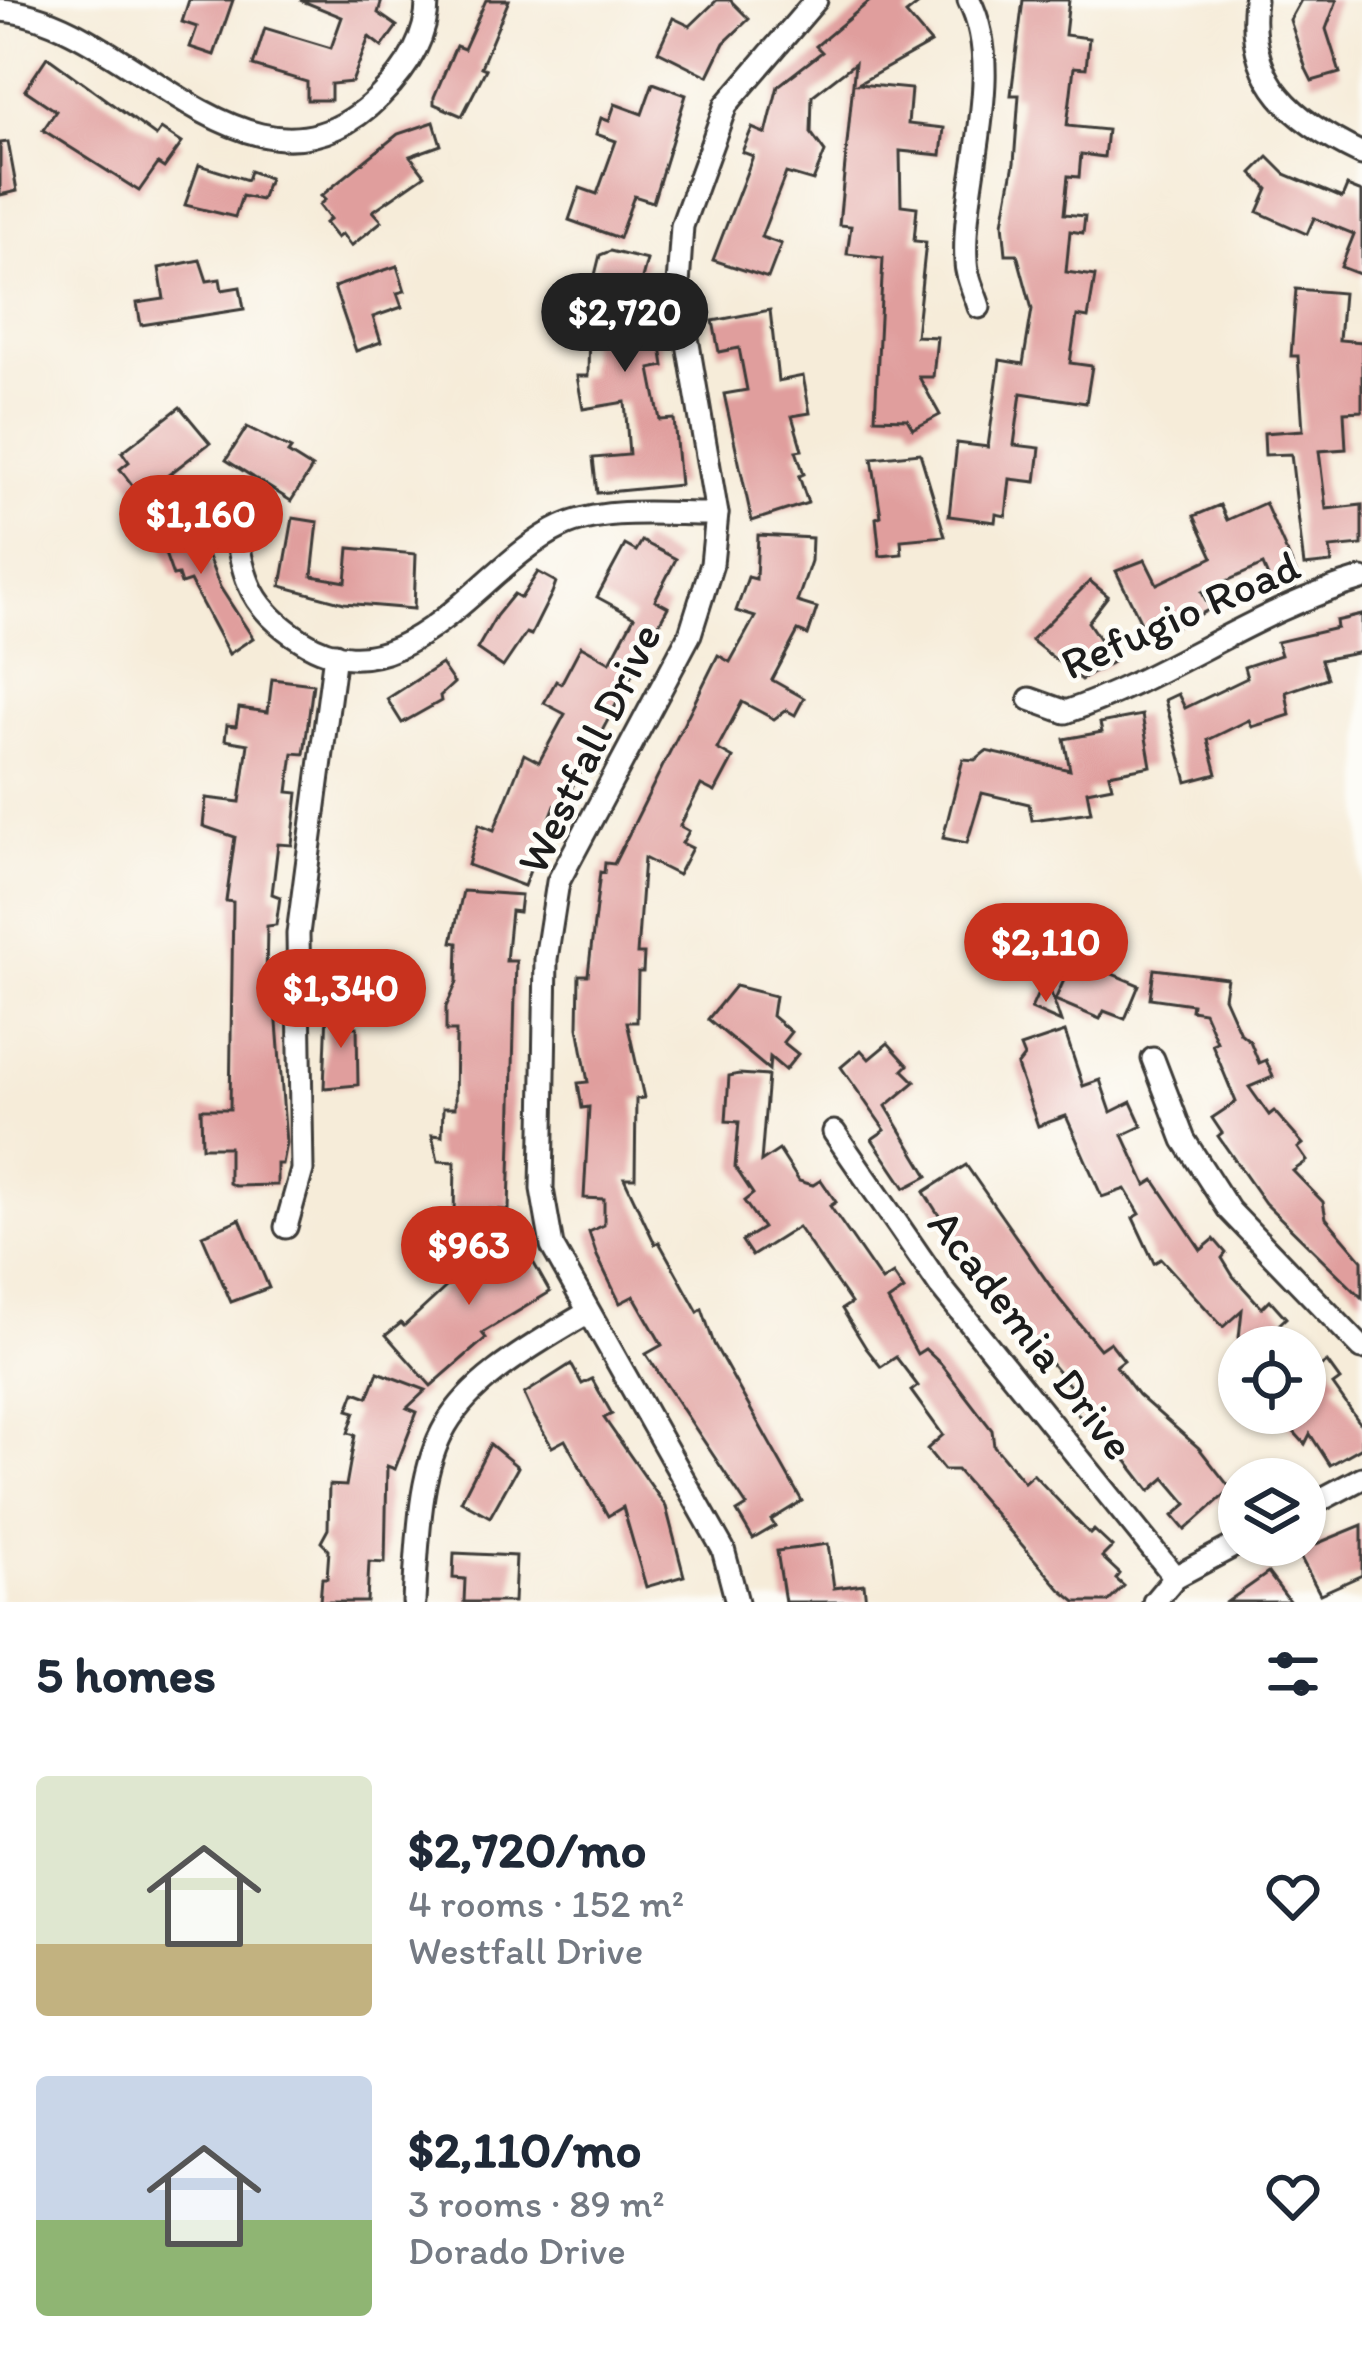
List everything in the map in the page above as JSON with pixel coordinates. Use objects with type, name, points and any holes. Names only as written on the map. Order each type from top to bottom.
[{"type":"street","points":[[0,10],[64,23],[201,112],[251,136],[289,136],[358,118],[406,70],[428,16],[427,0]]},
{"type":"street","name":"Westfall Drive","points":[[737,1602],[723,1549],[552,1246],[542,1190],[546,959],[558,883],[690,634],[712,564],[717,514],[678,285],[682,226],[726,105],[816,0]]},
{"type":"street","points":[[968,0],[982,24],[983,69],[965,265],[979,308]]},
{"type":"street","points":[[1255,0],[1259,61],[1284,105],[1312,130],[1362,154]]},
{"type":"street","points":[[235,526],[244,582],[270,619],[306,644],[335,655],[385,652],[416,640],[563,525],[612,516],[717,514]]},
{"type":"street","name":"Refugio Road","points":[[1030,699],[1066,712],[1100,701],[1264,618],[1362,579]]},
{"type":"street","points":[[286,1228],[302,1170],[298,934],[335,655]]},
{"type":"street","points":[[1153,1059],[1184,1141],[1229,1210],[1362,1348]]},
{"type":"street","name":"Academia Drive","points":[[834,1132],[940,1286],[1175,1577]]},
{"type":"street","points":[[414,1602],[419,1504],[429,1451],[457,1406],[499,1364],[587,1313]]},
{"type":"street","points":[[1326,1497],[1362,1478]]},
{"type":"street","points":[[1154,1602],[1175,1577],[1218,1554]]},
{"type":"building","points":[[189,0],[233,0],[214,55],[190,47],[197,27],[182,22]]},
{"type":"building","points":[[300,0],[382,0],[378,13],[397,26],[382,47],[369,37],[352,82],[331,84],[331,100],[307,100],[307,82],[253,66],[265,28],[331,48],[342,17]]},
{"type":"building","points":[[486,0],[509,0],[481,67],[486,69],[462,116],[434,104],[434,97],[456,46],[464,49]]},
{"type":"building","points":[[717,0],[730,0],[749,19],[724,43],[708,76],[658,51],[673,18],[690,26]]},
{"type":"building","points":[[871,0],[924,0],[906,14],[931,43],[858,84],[911,89],[908,124],[944,128],[941,155],[900,151],[901,205],[917,207],[914,241],[926,242],[916,336],[937,337],[933,377],[919,377],[940,415],[913,429],[907,419],[875,418],[883,258],[847,254],[851,226],[839,225],[855,63],[812,96],[811,133],[825,152],[813,181],[786,173],[761,237],[781,244],[768,278],[713,260],[753,156],[742,152],[752,128],[766,134],[778,86],[822,52],[816,46]]},
{"type":"building","points":[[1023,0],[1069,0],[1065,35],[1089,38],[1086,68],[1074,67],[1067,126],[1107,130],[1104,157],[1081,154],[1079,177],[1068,176],[1064,214],[1085,216],[1083,233],[1070,231],[1066,272],[1095,276],[1088,318],[1077,316],[1070,363],[1092,366],[1086,403],[1021,393],[1014,445],[1040,448],[1036,482],[1010,479],[1006,516],[996,514],[995,522],[949,516],[957,443],[988,447],[1000,360],[1023,364],[1032,309],[1017,254],[1006,254],[1003,223],[1014,163],[1019,95],[1011,95]]},
{"type":"building","points":[[1301,0],[1337,0],[1326,29],[1340,73],[1312,81],[1290,20]]},
{"type":"building","points":[[47,57],[156,136],[161,129],[182,143],[164,168],[158,164],[139,191],[43,130],[56,111],[25,90]]},
{"type":"building","points":[[653,83],[686,95],[653,202],[634,196],[619,238],[569,220],[580,188],[597,194],[616,141],[596,134],[601,118],[609,121],[615,104],[642,114]]},
{"type":"building","points":[[434,122],[441,145],[410,156],[425,175],[373,211],[382,221],[351,246],[342,234],[337,238],[325,223],[330,219],[319,205],[325,200],[321,196],[398,134]]},
{"type":"building","points":[[8,142],[17,191],[0,195],[0,143]]},
{"type":"building","points":[[1268,157],[1285,174],[1342,198],[1347,186],[1362,192],[1362,275],[1341,267],[1354,234],[1314,218],[1307,234],[1258,212],[1268,189],[1252,173]]},
{"type":"building","points":[[199,165],[247,180],[250,171],[269,178],[261,200],[242,196],[235,217],[185,205]]},
{"type":"building","points":[[610,251],[647,260],[639,290],[648,341],[660,339],[664,366],[650,369],[660,420],[674,419],[680,485],[597,493],[593,458],[629,455],[625,402],[583,409],[577,376],[588,376],[589,324],[569,327],[564,299],[592,287],[600,255]]},
{"type":"building","points":[[200,260],[207,281],[220,279],[222,290],[240,287],[244,309],[141,325],[137,303],[164,299],[159,268]]},
{"type":"building","points":[[397,266],[405,291],[397,293],[402,307],[373,317],[381,342],[356,351],[334,287]]},
{"type":"building","points":[[1296,289],[1343,293],[1339,340],[1362,342],[1362,411],[1344,412],[1346,449],[1319,451],[1326,509],[1362,505],[1362,545],[1330,548],[1332,563],[1304,566],[1291,454],[1265,455],[1264,433],[1303,430],[1298,356],[1291,356]]},
{"type":"building","points":[[770,310],[778,381],[803,376],[810,413],[792,416],[802,450],[796,451],[804,474],[799,476],[808,503],[752,521],[724,394],[747,390],[739,348],[719,352],[713,321]]},
{"type":"building","points":[[180,407],[210,443],[150,489],[146,483],[136,490],[120,469],[129,462],[122,452]]},
{"type":"building","points":[[247,427],[291,449],[288,453],[312,468],[291,501],[226,460]]},
{"type":"building","points":[[920,453],[945,536],[901,540],[902,554],[880,556],[876,518],[881,516],[872,458]]},
{"type":"building","points":[[1265,503],[1296,573],[1271,584],[1263,565],[1202,592],[1210,609],[1150,641],[1116,571],[1145,560],[1157,584],[1213,557],[1194,516],[1220,505],[1227,520]]},
{"type":"building","points":[[189,509],[220,587],[253,638],[229,654],[190,581],[181,584],[178,575],[173,576],[163,548],[167,546],[158,519]]},
{"type":"building","points":[[293,518],[318,522],[312,576],[346,582],[349,548],[416,554],[414,609],[344,603],[281,586]]},
{"type":"building","points":[[758,535],[812,538],[811,561],[797,602],[817,608],[808,635],[798,631],[772,680],[804,698],[795,715],[786,710],[774,719],[742,702],[717,749],[733,758],[715,792],[701,785],[680,826],[689,831],[682,843],[692,848],[678,875],[644,858],[637,954],[644,954],[643,972],[638,972],[637,1022],[627,1022],[644,1098],[636,1099],[635,1178],[624,1178],[655,1244],[659,1242],[698,1312],[702,1309],[714,1344],[802,1501],[771,1520],[775,1526],[753,1539],[737,1512],[747,1506],[646,1354],[662,1345],[634,1296],[620,1303],[597,1256],[589,1232],[604,1225],[604,1199],[584,1198],[589,1107],[582,1108],[578,1083],[588,1082],[578,1027],[579,975],[588,975],[600,872],[604,873],[605,863],[614,864],[718,655],[730,662],[755,617],[736,611],[748,577],[756,579]]},
{"type":"building","points":[[642,541],[676,559],[655,600],[668,607],[561,808],[555,805],[524,886],[468,865],[479,824],[494,830],[524,754],[539,762],[565,714],[544,703],[556,681],[561,684],[581,646],[610,662],[634,617],[597,597],[625,545],[636,551]]},
{"type":"building","points":[[538,572],[556,582],[552,593],[531,635],[526,633],[503,667],[477,649],[496,616],[514,594],[521,598]]},
{"type":"building","points":[[1090,581],[1108,596],[1088,622],[1114,661],[1081,680],[1031,640]]},
{"type":"building","points":[[1362,615],[1362,652],[1321,660],[1327,678],[1286,692],[1290,715],[1252,727],[1249,720],[1208,740],[1217,774],[1187,782],[1165,700],[1178,694],[1185,708],[1247,678],[1244,667],[1281,655],[1277,642],[1337,628],[1336,621]]},
{"type":"building","points":[[441,664],[454,683],[440,696],[441,701],[402,723],[387,699]]},
{"type":"building","points":[[272,679],[313,684],[304,754],[293,753],[288,792],[298,793],[292,845],[278,844],[272,894],[280,897],[276,925],[267,926],[266,982],[274,982],[286,1143],[282,1164],[277,1164],[277,1185],[235,1186],[229,1183],[229,1147],[202,1147],[201,1109],[230,1109],[233,902],[226,901],[235,837],[203,826],[206,798],[240,802],[248,744],[225,740],[227,725],[236,726],[239,708],[268,712]]},
{"type":"building","points":[[1142,715],[1151,766],[1109,774],[1112,786],[1087,791],[1091,812],[1032,820],[1029,804],[982,793],[967,843],[943,838],[963,759],[975,760],[986,751],[1070,770],[1064,739],[1102,732],[1100,723]]},
{"type":"building","points":[[463,891],[521,895],[519,912],[511,911],[506,961],[516,961],[509,1210],[487,1209],[487,1218],[454,1218],[455,1162],[438,1161],[432,1135],[442,1136],[443,1108],[455,1108],[456,1031],[446,1031],[446,1007],[457,982],[458,943],[452,942]]},
{"type":"building","points":[[1074,958],[1139,985],[1125,1019],[1104,1011],[1100,1019],[1055,1000]]},
{"type":"building","points":[[1154,969],[1227,978],[1224,997],[1240,1033],[1250,1041],[1259,1063],[1266,1060],[1273,1077],[1249,1087],[1269,1115],[1274,1111],[1303,1144],[1298,1148],[1307,1161],[1293,1171],[1323,1202],[1326,1218],[1362,1260],[1362,1298],[1265,1203],[1218,1136],[1222,1133],[1212,1118],[1236,1102],[1212,1044],[1217,1042],[1204,1012],[1191,1010],[1192,1004],[1150,998]]},
{"type":"building","points":[[735,986],[775,996],[772,1016],[791,1032],[783,1042],[798,1054],[785,1070],[770,1057],[769,1070],[708,1019]]},
{"type":"building","points":[[1040,989],[1051,993],[1061,1022],[1031,1009]]},
{"type":"building","points":[[327,1010],[347,1010],[347,1027],[357,1027],[358,1085],[324,1088]]},
{"type":"building","points":[[1065,1032],[1083,1086],[1100,1080],[1111,1112],[1131,1102],[1142,1126],[1123,1135],[1146,1185],[1154,1180],[1201,1250],[1214,1239],[1226,1253],[1222,1258],[1233,1276],[1262,1308],[1270,1300],[1286,1318],[1277,1326],[1240,1326],[1242,1310],[1222,1326],[1161,1259],[1154,1263],[1133,1218],[1140,1214],[1125,1189],[1102,1197],[1066,1116],[1038,1126],[1017,1066],[1024,1057],[1020,1047]]},
{"type":"building","points":[[888,1043],[908,1065],[903,1070],[915,1082],[886,1106],[928,1176],[905,1188],[872,1139],[885,1130],[841,1067],[861,1050],[869,1059]]},
{"type":"building","points":[[729,1076],[768,1076],[761,1162],[779,1150],[799,1181],[813,1185],[821,1180],[836,1202],[830,1206],[882,1281],[893,1274],[904,1290],[888,1301],[917,1354],[925,1349],[942,1365],[992,1430],[994,1446],[1024,1482],[1033,1474],[1090,1534],[1094,1530],[1112,1547],[1102,1557],[1120,1574],[1116,1579],[1124,1586],[1108,1602],[1076,1602],[1061,1590],[957,1470],[944,1470],[927,1449],[943,1435],[911,1391],[918,1386],[896,1357],[881,1367],[866,1348],[842,1309],[851,1303],[798,1227],[752,1256],[742,1241],[763,1228],[744,1201],[753,1194],[735,1167],[739,1122],[726,1121]]},
{"type":"building","points":[[966,1165],[1100,1349],[1110,1342],[1124,1360],[1116,1366],[1138,1395],[1199,1448],[1218,1472],[1218,1501],[1185,1530],[1173,1516],[1187,1504],[1165,1478],[1150,1491],[1099,1425],[1092,1431],[1075,1411],[1085,1404],[1045,1356],[1034,1365],[1018,1345],[1027,1337],[991,1283],[980,1290],[945,1245],[954,1239],[924,1192]]},
{"type":"building","points":[[240,1219],[269,1288],[231,1302],[202,1235]]},
{"type":"building","points":[[519,1237],[550,1292],[482,1333],[486,1338],[431,1386],[386,1335],[401,1323],[404,1326],[459,1275],[452,1263],[482,1245],[487,1256]]},
{"type":"building","points":[[1326,1363],[1340,1380],[1333,1385],[1362,1426],[1362,1447],[1330,1465],[1310,1434],[1326,1434]]},
{"type":"building","points":[[571,1364],[582,1384],[592,1379],[612,1414],[604,1418],[666,1507],[684,1576],[646,1587],[623,1507],[608,1516],[565,1440],[552,1447],[534,1416],[524,1394]]},
{"type":"building","points":[[378,1372],[426,1390],[407,1408],[417,1412],[395,1469],[387,1466],[385,1563],[369,1562],[367,1602],[320,1602],[322,1578],[327,1578],[329,1550],[321,1542],[328,1529],[329,1485],[346,1486],[355,1435],[348,1433],[355,1412],[348,1410],[355,1392],[368,1397]]},
{"type":"building","points":[[490,1444],[518,1467],[490,1517],[461,1501]]},
{"type":"building","points":[[1362,1525],[1362,1575],[1320,1594],[1305,1566],[1326,1566],[1326,1540]]},
{"type":"building","points":[[828,1544],[834,1588],[864,1584],[866,1602],[785,1602],[777,1551]]},
{"type":"building","points":[[454,1553],[516,1556],[514,1602],[464,1602],[465,1579],[453,1578]]},
{"type":"building","points":[[1268,1573],[1290,1602],[1227,1602]]}]
